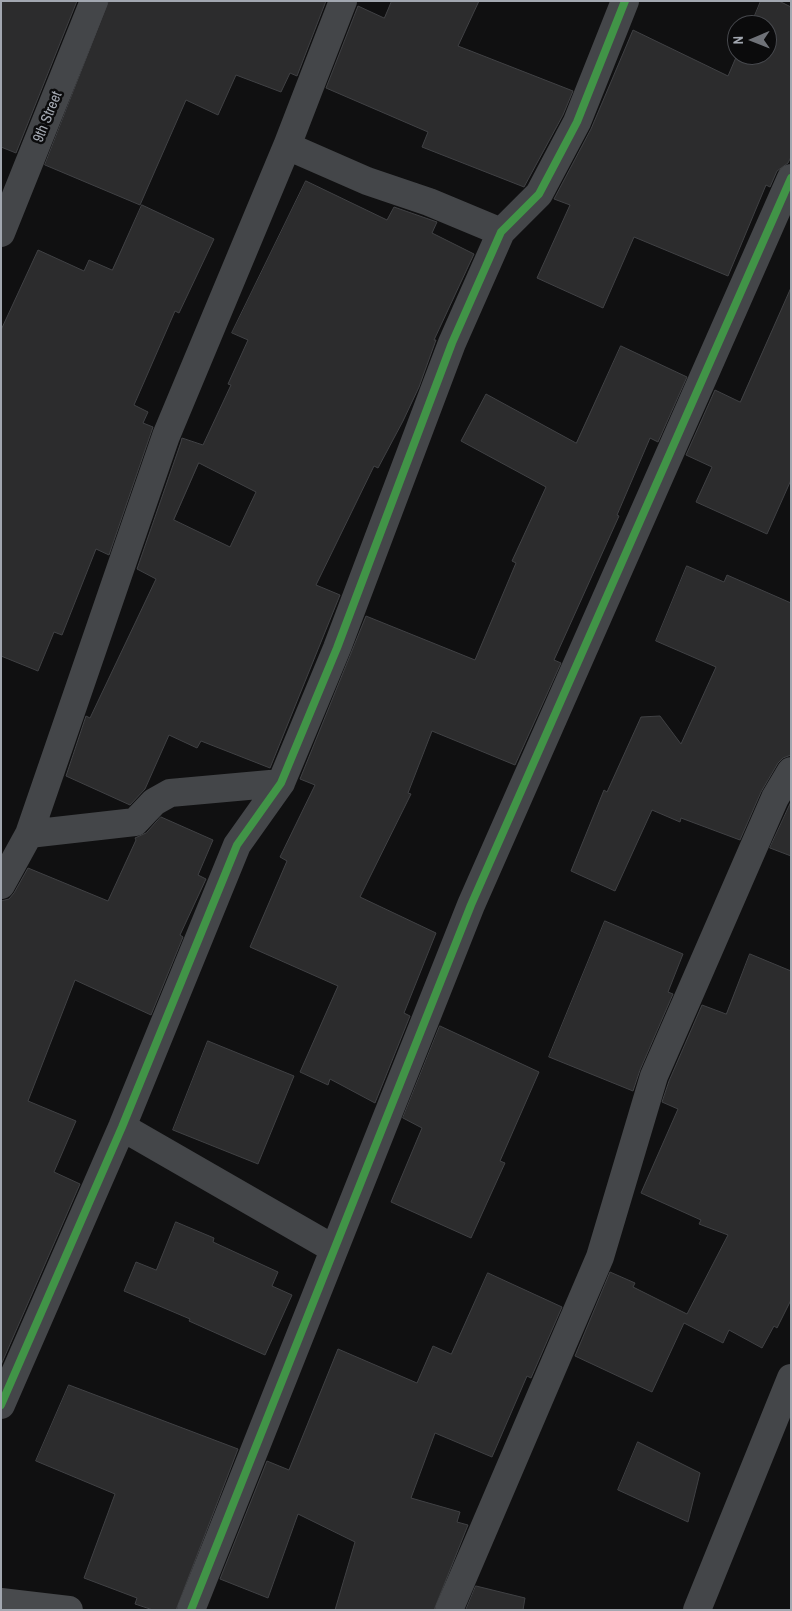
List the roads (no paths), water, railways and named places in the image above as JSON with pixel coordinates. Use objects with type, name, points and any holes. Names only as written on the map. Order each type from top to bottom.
[{"type":"street","name":"9th Street","points":[[1,233],[94,1]]},
{"type":"street","points":[[1,885],[29,834],[166,436],[287,146],[343,1]]},
{"type":"street","points":[[1,1405],[122,1127],[237,845],[280,783],[337,648],[452,342],[501,232],[539,194],[577,122],[625,1]]},
{"type":"street","points":[[287,146],[367,181],[429,202],[501,232]]},
{"type":"street","points":[[191,1610],[471,905],[791,178]]},
{"type":"street","points":[[449,1610],[600,1257],[654,1076],[775,798],[791,771]]},
{"type":"street","points":[[29,834],[135,822],[154,802],[170,793],[280,783]]},
{"type":"street","points":[[122,1127],[334,1249]]},
{"type":"street","points":[[697,1610],[791,1378]]},
{"type":"street","points":[[1,1602],[70,1610]]}]
